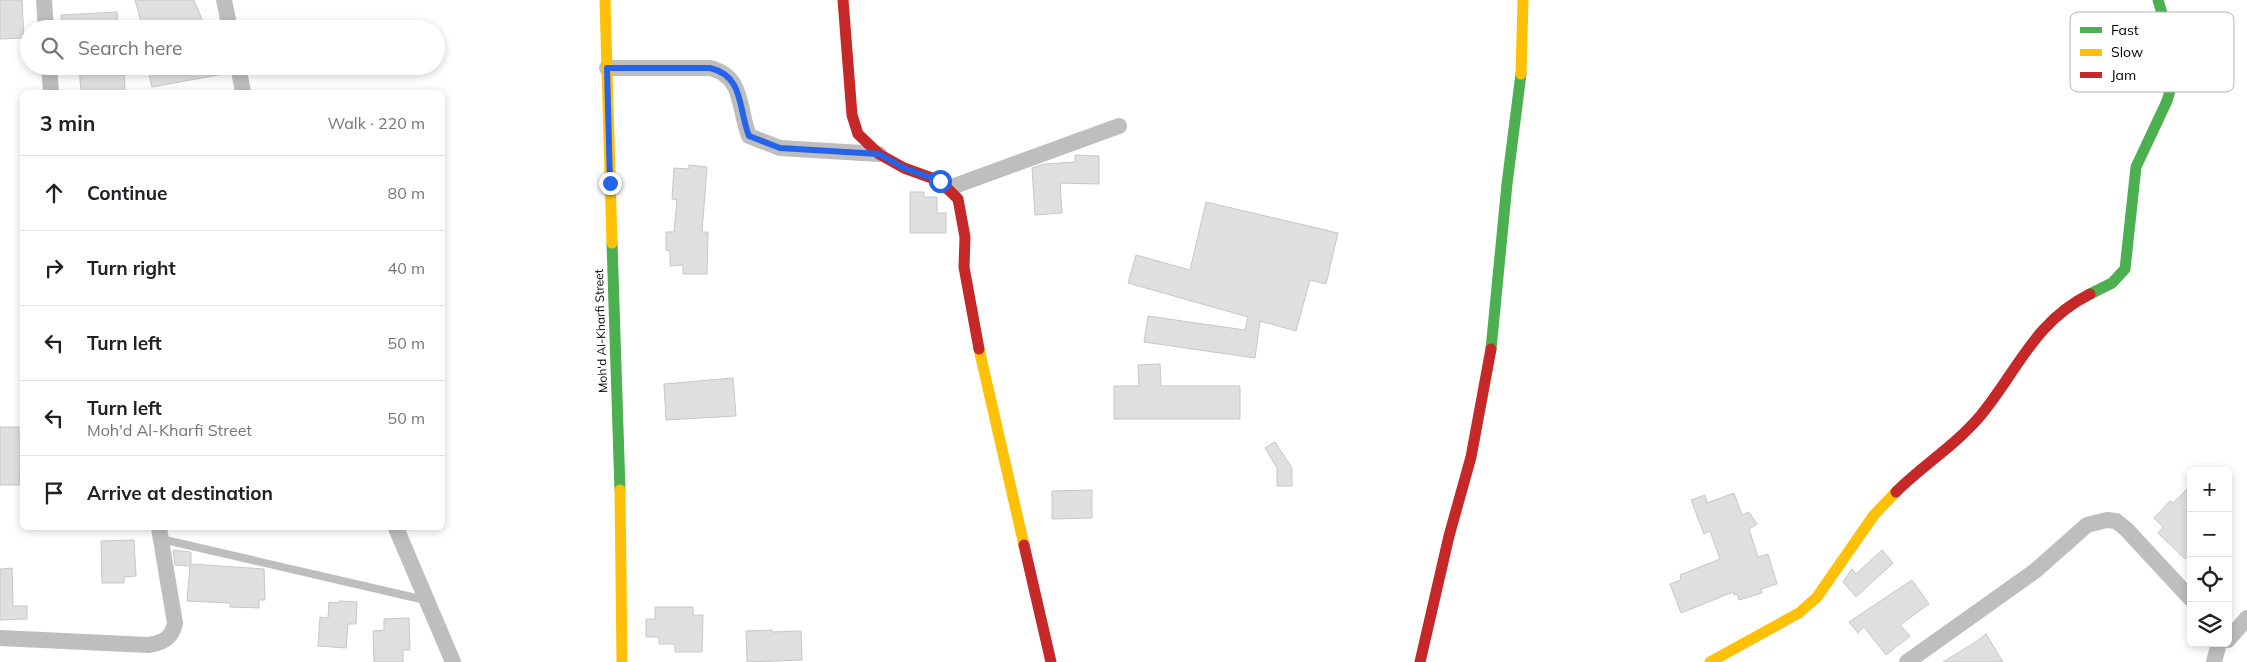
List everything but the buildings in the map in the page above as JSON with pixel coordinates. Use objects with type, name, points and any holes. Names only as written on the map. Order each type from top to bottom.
[{"type":"street","points":[[44,0],[45,20]]},
{"type":"street","points":[[224,0],[228,20]]},
{"type":"street","name":"Moh'd Al-Kharfi Street","points":[[605,0],[621,532],[622,662]]},
{"type":"street","points":[[843,0],[852,115],[858,134],[879,154],[904,168],[940,181],[958,199],[965,238],[964,267],[974,329],[1051,662]]},
{"type":"street","points":[[1420,662],[1449,536],[1471,458],[1489,365],[1507,184],[1523,60],[1523,0]]},
{"type":"street","points":[[2158,0],[2162,12]]},
{"type":"street","points":[[607,68],[710,68],[723,71],[732,79],[749,136],[780,148],[879,154]]},
{"type":"street","points":[[50,75],[51,90]]},
{"type":"street","points":[[240,75],[243,90]]},
{"type":"street","points":[[1710,662],[1799,613],[1817,597],[1874,515],[1905,483],[1950,447],[1981,415],[2039,333],[2052,319],[2078,300],[2112,282],[2125,269],[2136,168],[2170,92]]},
{"type":"street","points":[[949,188],[1119,126]]},
{"type":"street","points":[[1907,662],[2035,571],[2086,525],[2097,521],[2116,521],[2126,529],[2187,596]]},
{"type":"street","points":[[397,530],[453,662]]},
{"type":"street","points":[[0,638],[148,645],[164,642],[173,631],[175,623],[160,533]]},
{"type":"street","points":[[2232,635],[2247,618]]},
{"type":"lane","points":[[160,533],[425,600]]},
{"type":"traffic: fast","points":[[2158,0],[2162,12]]},
{"type":"traffic: fast","points":[[1491,349],[1507,184],[1521,74]]},
{"type":"traffic: fast","points":[[2090,294],[2112,283],[2125,269],[2136,167],[2170,92]]},
{"type":"traffic: fast","points":[[612,243],[620,490]]},
{"type":"traffic: slow","points":[[605,0],[612,243]]},
{"type":"traffic: slow","points":[[1521,74],[1523,0]]},
{"type":"traffic: slow","points":[[979,349],[1024,545]]},
{"type":"traffic: slow","points":[[620,490],[622,662]]},
{"type":"traffic: slow","points":[[1710,662],[1799,613],[1817,597],[1874,515],[1896,492]]},
{"type":"traffic: jam","points":[[843,0],[852,115],[858,134],[879,154],[904,168],[940,181],[958,199],[965,237],[964,267],[979,349]]},
{"type":"traffic: jam","points":[[1896,492],[1971,426],[1994,398],[2028,348],[2055,318],[2071,305],[2090,294]]},
{"type":"traffic: jam","points":[[1420,662],[1449,536],[1471,457],[1491,349]]},
{"type":"traffic: jam","points":[[1024,545],[1051,662]]},
{"type":"route","points":[[610,183],[607,68],[710,68],[723,71],[732,79],[742,106],[749,136],[780,148],[879,154],[904,168],[940,181]]}]
